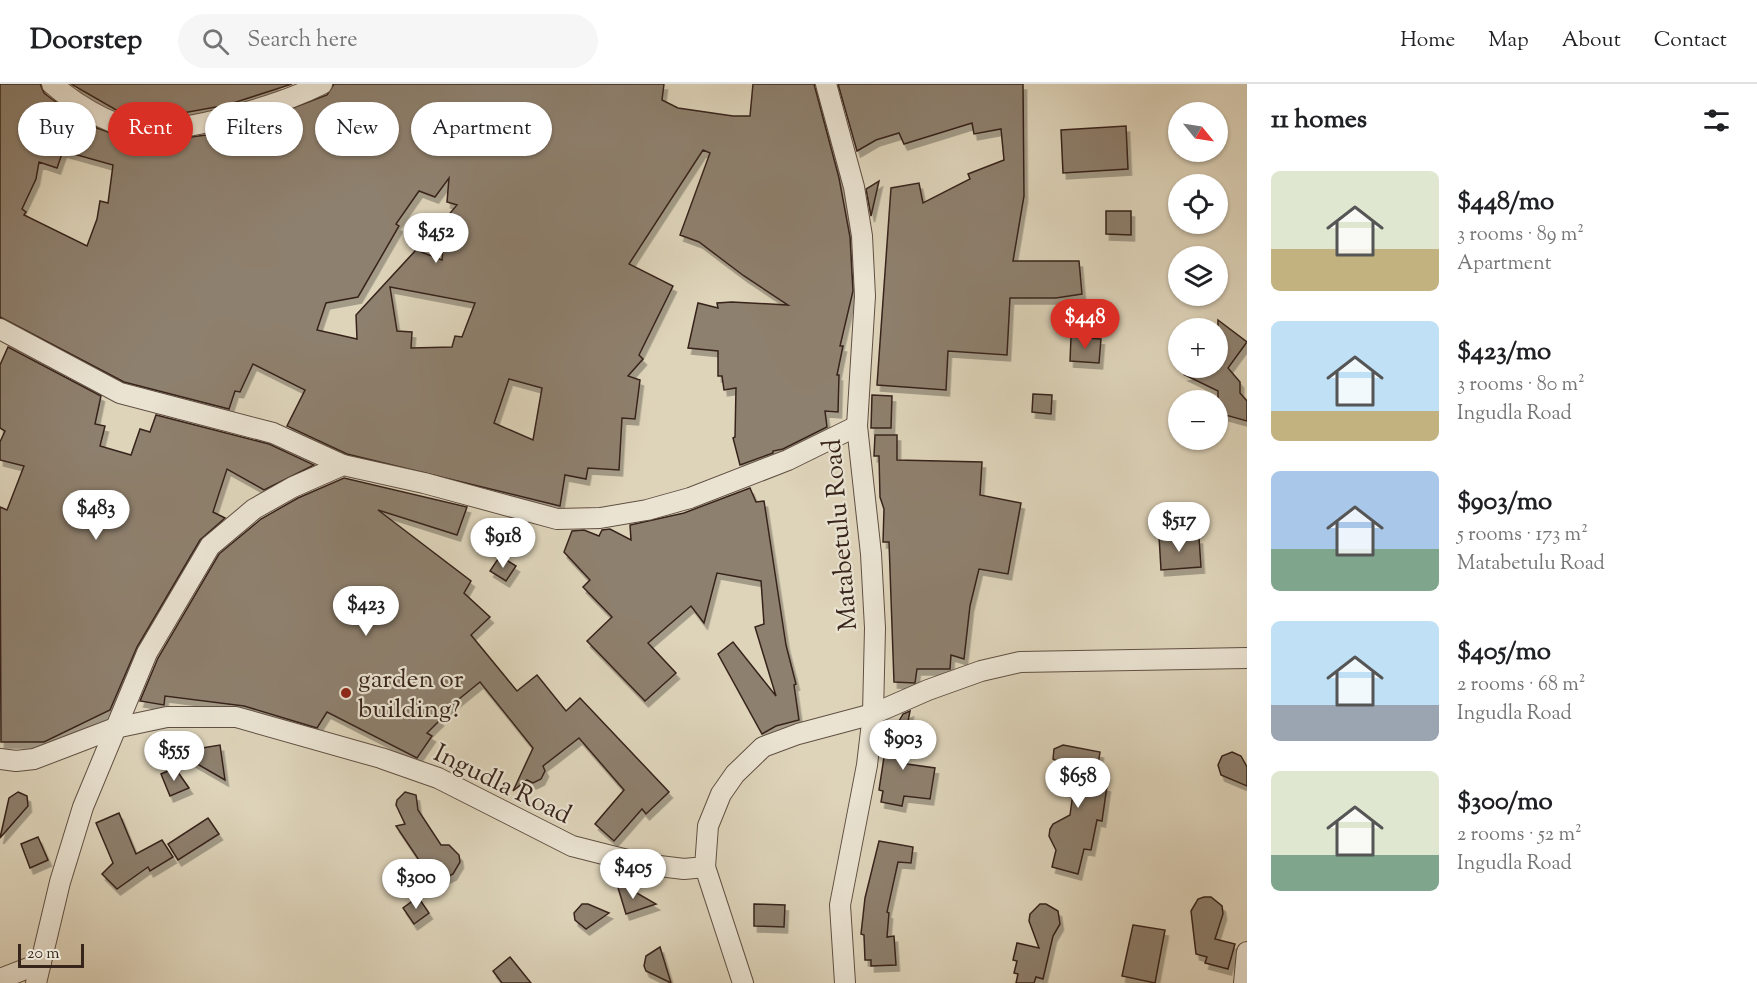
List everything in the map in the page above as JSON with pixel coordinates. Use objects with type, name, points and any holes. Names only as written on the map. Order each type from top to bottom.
[{"type":"street","points":[[52,84],[71,99],[123,126],[149,129],[210,122],[272,105],[322,84]]},
{"type":"street","name":"Matabetulu Road","points":[[826,84],[854,187],[862,236],[865,296],[857,426],[872,554],[875,627],[873,714],[867,765],[840,904],[845,983]]},
{"type":"street","points":[[0,329],[120,393],[273,433],[343,465],[414,481],[557,519],[600,518],[647,510],[690,498],[788,460],[857,426]]},
{"type":"street","points":[[36,983],[60,882],[83,807],[147,653],[210,546],[254,509],[293,487],[343,465]]},
{"type":"street","points":[[743,983],[705,867],[708,826],[721,794],[735,774],[763,747],[798,734],[873,714],[928,690],[981,671],[1020,662],[1247,658]]},
{"type":"street","name":"Ingudla Road","points":[[0,759],[16,761],[46,756],[115,728],[185,716],[236,717],[259,722],[438,778],[572,846],[643,864],[684,869],[705,867]]},
{"type":"street","points":[[1244,983],[1247,952]]},
{"type":"street","points":[[0,979],[41,963]]},
{"type":"building","points":[[0,84],[40,84],[44,93],[56,102],[18,102],[18,156],[61,156],[57,168],[39,162],[36,179],[22,209],[26,212],[24,215],[87,246],[97,219],[100,201],[108,203],[113,165],[81,156],[96,156],[96,127],[108,132],[108,156],[193,156],[193,137],[205,135],[205,156],[303,156],[303,104],[327,95],[334,84],[664,84],[662,100],[678,108],[733,116],[750,116],[753,84],[814,84],[839,178],[850,237],[853,291],[840,346],[843,346],[837,375],[839,375],[838,412],[825,411],[827,427],[783,449],[740,465],[733,438],[735,437],[736,388],[724,390],[722,376],[718,376],[718,351],[688,348],[698,303],[718,308],[717,303],[732,302],[788,305],[699,242],[680,235],[710,153],[703,150],[629,264],[673,286],[639,355],[643,359],[628,376],[640,380],[635,419],[622,418],[619,470],[588,468],[586,479],[565,475],[560,506],[347,454],[287,426],[305,390],[253,364],[240,392],[235,391],[229,409],[124,382],[0,317]],"holes":[[[449,178],[447,202],[457,205],[446,218],[442,260],[416,250],[356,315],[357,339],[317,330],[326,303],[358,297],[399,226],[396,224],[419,191],[435,197]],[[390,287],[475,303],[462,337],[455,336],[452,347],[411,348],[412,332],[397,331]],[[509,379],[542,388],[533,440],[494,423]]]},
{"type":"building","points":[[71,84],[292,84],[236,102],[205,102],[205,109],[193,111],[193,102],[108,102],[108,105]]},
{"type":"building","points":[[838,84],[1023,84],[1024,196],[1013,261],[1079,261],[1082,294],[1056,298],[1010,298],[1007,355],[948,351],[946,390],[877,385],[891,188],[919,183],[923,203],[970,179],[968,174],[1004,160],[1001,129],[974,134],[972,123],[904,144],[899,133],[876,140],[857,151]]},
{"type":"building","points":[[1126,126],[1128,169],[1063,173],[1061,130]]},
{"type":"building","points":[[879,181],[871,216],[866,189]]},
{"type":"building","points":[[1106,211],[1131,211],[1131,235],[1106,234]]},
{"type":"building","points":[[1228,328],[1247,342],[1228,368]]},
{"type":"building","points":[[1071,337],[1101,339],[1099,363],[1070,361]]},
{"type":"building","points":[[8,347],[101,396],[95,424],[105,426],[100,446],[131,455],[140,429],[150,432],[156,415],[269,444],[314,465],[264,490],[227,469],[213,512],[225,518],[200,540],[137,647],[110,710],[44,742],[1,742],[0,507],[7,510],[24,466],[0,460],[0,442],[5,431],[0,428],[0,365]]},
{"type":"building","points":[[1228,368],[1240,382],[1240,393],[1247,401],[1247,421],[1228,416],[1228,390],[1216,390],[1191,378],[1228,378]]},
{"type":"building","points":[[1033,394],[1052,395],[1051,414],[1032,412]]},
{"type":"building","points":[[872,395],[892,396],[891,428],[871,428]]},
{"type":"building","points":[[875,435],[897,435],[897,460],[982,462],[980,495],[1021,503],[1008,574],[979,569],[970,606],[964,659],[951,655],[950,669],[917,669],[915,683],[894,682],[889,542],[883,542],[884,509],[880,497],[879,456],[874,456]]},
{"type":"building","points":[[344,478],[467,507],[457,535],[378,510],[471,581],[464,593],[490,617],[471,635],[517,691],[537,675],[566,711],[580,698],[669,792],[646,814],[642,809],[614,841],[595,824],[624,790],[579,738],[543,766],[545,771],[541,779],[533,783],[527,780],[513,791],[533,748],[480,682],[437,717],[440,720],[427,733],[432,736],[417,758],[327,712],[317,728],[244,706],[165,696],[164,705],[140,701],[158,658],[219,554],[261,519],[298,498]]},
{"type":"building","points":[[750,488],[756,502],[764,501],[786,645],[796,684],[794,685],[799,720],[776,726],[762,734],[718,654],[733,642],[776,696],[755,627],[764,624],[761,581],[717,573],[704,623],[691,606],[648,643],[676,673],[645,701],[587,641],[612,617],[583,587],[590,580],[564,552],[572,531],[584,530],[599,536],[602,530],[610,529],[631,540],[630,525],[684,513]]},
{"type":"building","points":[[1179,534],[1179,539],[1199,538],[1201,567],[1161,570],[1159,536]]},
{"type":"building","points":[[500,556],[516,566],[506,581],[490,571]]},
{"type":"building","points":[[910,711],[900,763],[935,768],[930,799],[904,796],[902,806],[881,802],[883,791],[879,790],[886,744],[903,714]]},
{"type":"building","points":[[163,739],[202,748],[220,745],[225,780],[161,743]]},
{"type":"building","points":[[1063,745],[1100,752],[1095,784],[1107,786],[1102,821],[1097,820],[1091,850],[1084,849],[1078,874],[1052,867],[1056,850],[1049,836],[1050,829],[1053,824],[1070,815],[1076,771],[1053,759],[1054,749]]},
{"type":"building","points":[[1232,752],[1241,756],[1247,767],[1247,786],[1221,775],[1218,765],[1222,756]]},
{"type":"building","points":[[175,768],[189,788],[170,796],[161,774]]},
{"type":"building","points":[[18,792],[27,796],[28,806],[0,838],[9,798]]},
{"type":"building","points":[[405,792],[416,795],[418,810],[441,845],[449,845],[459,855],[460,862],[453,874],[447,877],[429,875],[396,826],[405,824],[396,805],[397,800]]},
{"type":"building","points":[[119,813],[136,854],[162,840],[173,857],[150,871],[148,867],[117,889],[102,874],[113,863],[96,823]]},
{"type":"building","points":[[208,818],[219,834],[178,860],[168,844]]},
{"type":"building","points":[[38,837],[48,860],[30,868],[21,844]]},
{"type":"building","points":[[879,841],[913,847],[911,863],[898,862],[887,912],[889,913],[887,937],[894,936],[896,965],[871,966],[871,960],[865,960],[864,935],[861,934],[865,898]]},
{"type":"building","points":[[616,881],[656,904],[626,914]]},
{"type":"building","points":[[418,897],[429,913],[414,924],[403,908]]},
{"type":"building","points":[[1211,897],[1222,906],[1223,914],[1215,939],[1235,944],[1228,969],[1205,963],[1207,957],[1196,954],[1191,911],[1198,899]]},
{"type":"building","points":[[582,904],[588,904],[609,913],[586,929],[575,920],[574,913]]},
{"type":"building","points":[[754,904],[785,905],[784,927],[754,926]]},
{"type":"building","points":[[1040,904],[1046,904],[1058,911],[1060,924],[1053,936],[1043,979],[1036,977],[1034,983],[1016,983],[1018,974],[1014,973],[1017,961],[1013,960],[1017,943],[1039,948],[1029,921],[1030,914]]},
{"type":"building","points":[[1133,925],[1165,930],[1155,983],[1122,976]]},
{"type":"building","points":[[660,947],[671,983],[646,971],[644,966],[646,956]]},
{"type":"building","points":[[510,957],[531,983],[502,983],[493,971]]},
{"type":"place","name":"garden or building?","points":[[346,693]]}]
